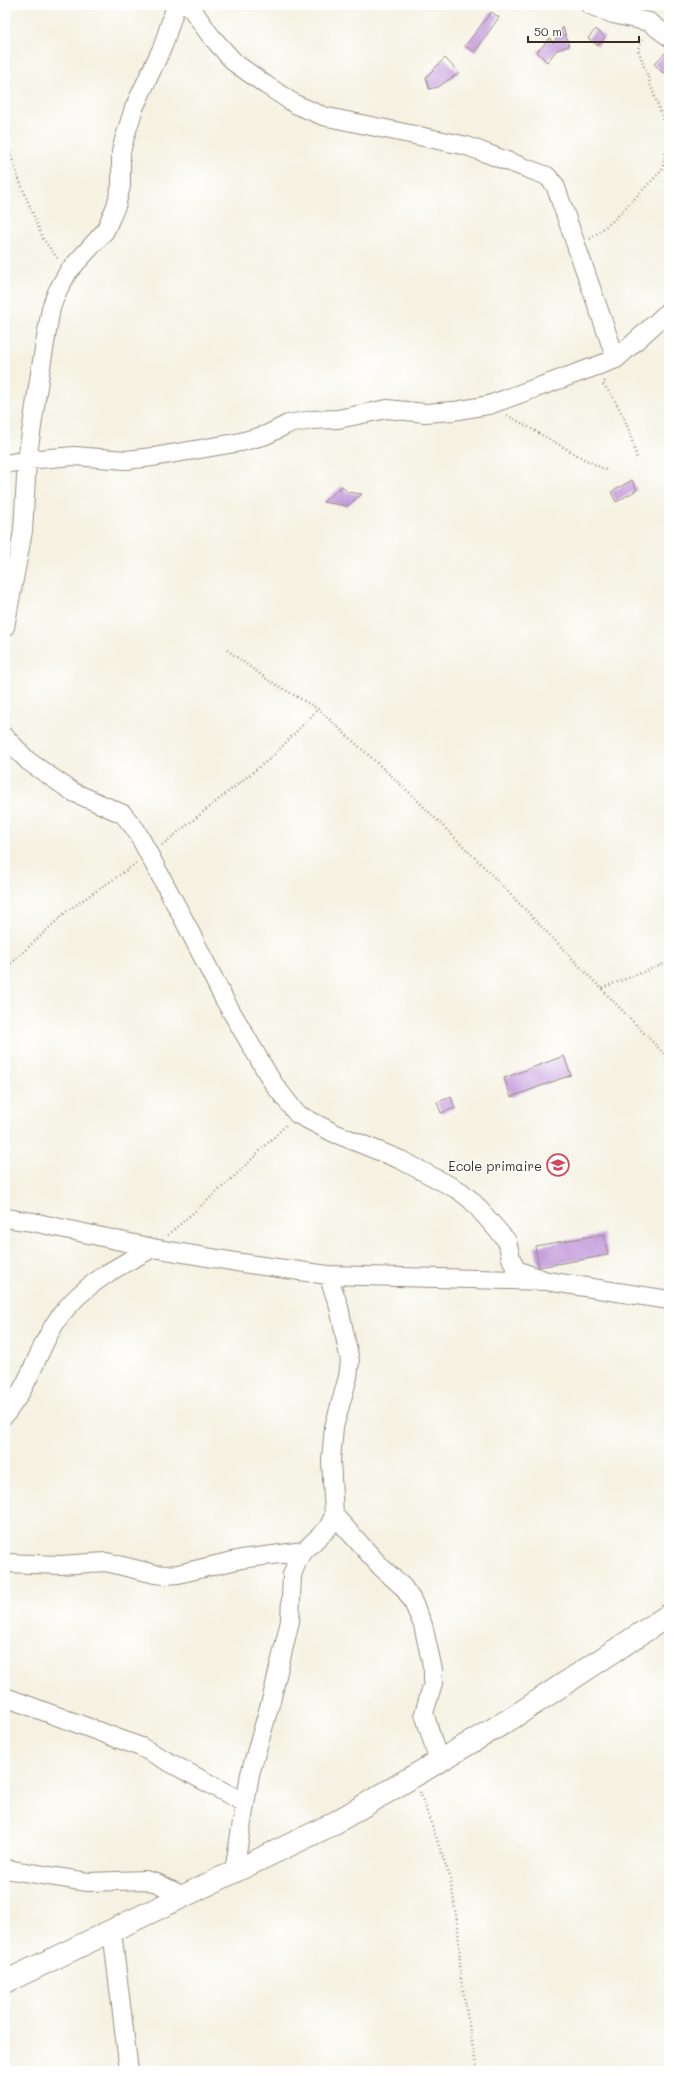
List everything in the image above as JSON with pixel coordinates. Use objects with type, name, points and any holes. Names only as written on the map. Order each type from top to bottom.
[{"type":"street","points":[[5,626],[23,531],[28,460],[51,308],[57,292],[68,272],[105,231],[116,206],[121,186],[121,152],[124,140],[134,108],[163,46],[176,5]]},
{"type":"street","points":[[188,5],[210,35],[235,63],[295,104],[323,116],[467,146],[547,176],[555,185],[616,359]]},
{"type":"street","points":[[590,5],[613,14],[649,22],[669,37]]},
{"type":"street","points":[[5,464],[28,460],[74,456],[126,460],[153,457],[241,442],[266,435],[288,424],[312,420],[338,418],[387,409],[425,413],[454,411],[489,405],[616,359],[669,311]]},
{"type":"street","points":[[5,737],[28,761],[73,792],[123,814],[136,830],[150,854],[224,999],[273,1083],[297,1114],[334,1134],[401,1160],[460,1192],[472,1201],[506,1241],[516,1270],[547,1281]]},
{"type":"street","points":[[5,1218],[33,1222],[153,1248],[242,1263],[328,1275],[547,1281],[669,1300]]},
{"type":"street","points":[[5,1414],[24,1386],[44,1344],[60,1316],[96,1280],[122,1264],[153,1248]]},
{"type":"street","points":[[234,1871],[250,1774],[272,1697],[290,1621],[292,1574],[304,1551],[328,1528],[334,1515],[331,1460],[334,1427],[348,1377],[350,1361],[339,1307],[328,1275]]},
{"type":"street","points":[[334,1515],[381,1566],[403,1586],[412,1600],[423,1625],[433,1670],[433,1683],[424,1713],[439,1762]]},
{"type":"street","points":[[5,1563],[60,1565],[106,1562],[155,1574],[178,1574],[242,1559],[304,1551]]},
{"type":"street","points":[[5,1982],[234,1871],[331,1826],[416,1777],[512,1718],[669,1615]]},
{"type":"street","points":[[5,1697],[141,1747],[245,1803]]},
{"type":"street","points":[[5,1869],[88,1882],[145,1880],[158,1883],[183,1896]]},
{"type":"street","points":[[112,1931],[130,2071]]},
{"type":"path","points":[[577,249],[614,220],[662,170],[669,137],[638,49],[649,22]]},
{"type":"path","points":[[5,138],[18,177],[44,239],[68,272]]},
{"type":"path","points":[[616,359],[603,384],[614,398],[629,426],[637,459]]},
{"type":"path","points":[[489,405],[608,471]]},
{"type":"path","points":[[227,650],[268,680],[318,710],[410,793],[602,988],[643,1034],[669,1059]]},
{"type":"path","points":[[5,969],[67,910],[150,854],[273,756],[318,710]]},
{"type":"path","points":[[602,988],[669,962]]},
{"type":"path","points":[[153,1248],[236,1174],[297,1114]]},
{"type":"path","points":[[416,1777],[450,1877],[458,1928],[461,1979],[477,2071]]},
{"type":"building","points":[[491,12],[499,17],[475,52],[465,46]]},
{"type":"building","points":[[563,27],[569,46],[557,50],[547,62],[537,52],[550,38],[553,43]]},
{"type":"building","points":[[596,29],[605,37],[598,46],[588,38]]},
{"type":"building","points":[[669,49],[669,67],[663,73],[654,64]]},
{"type":"building","points":[[445,58],[459,73],[438,87],[429,89],[426,77]]},
{"type":"building","points":[[632,480],[637,490],[616,502],[611,492]]},
{"type":"building","points":[[342,486],[347,492],[362,494],[347,506],[323,502]]},
{"type":"building","points":[[564,1056],[571,1075],[511,1097],[504,1078]]},
{"type":"building","points":[[451,1097],[455,1108],[441,1113],[437,1102]]},
{"type":"building","points":[[604,1234],[608,1255],[539,1267],[535,1246]]},
{"type":"place","name":"Ecole primaire","points":[[558,1165]]}]
